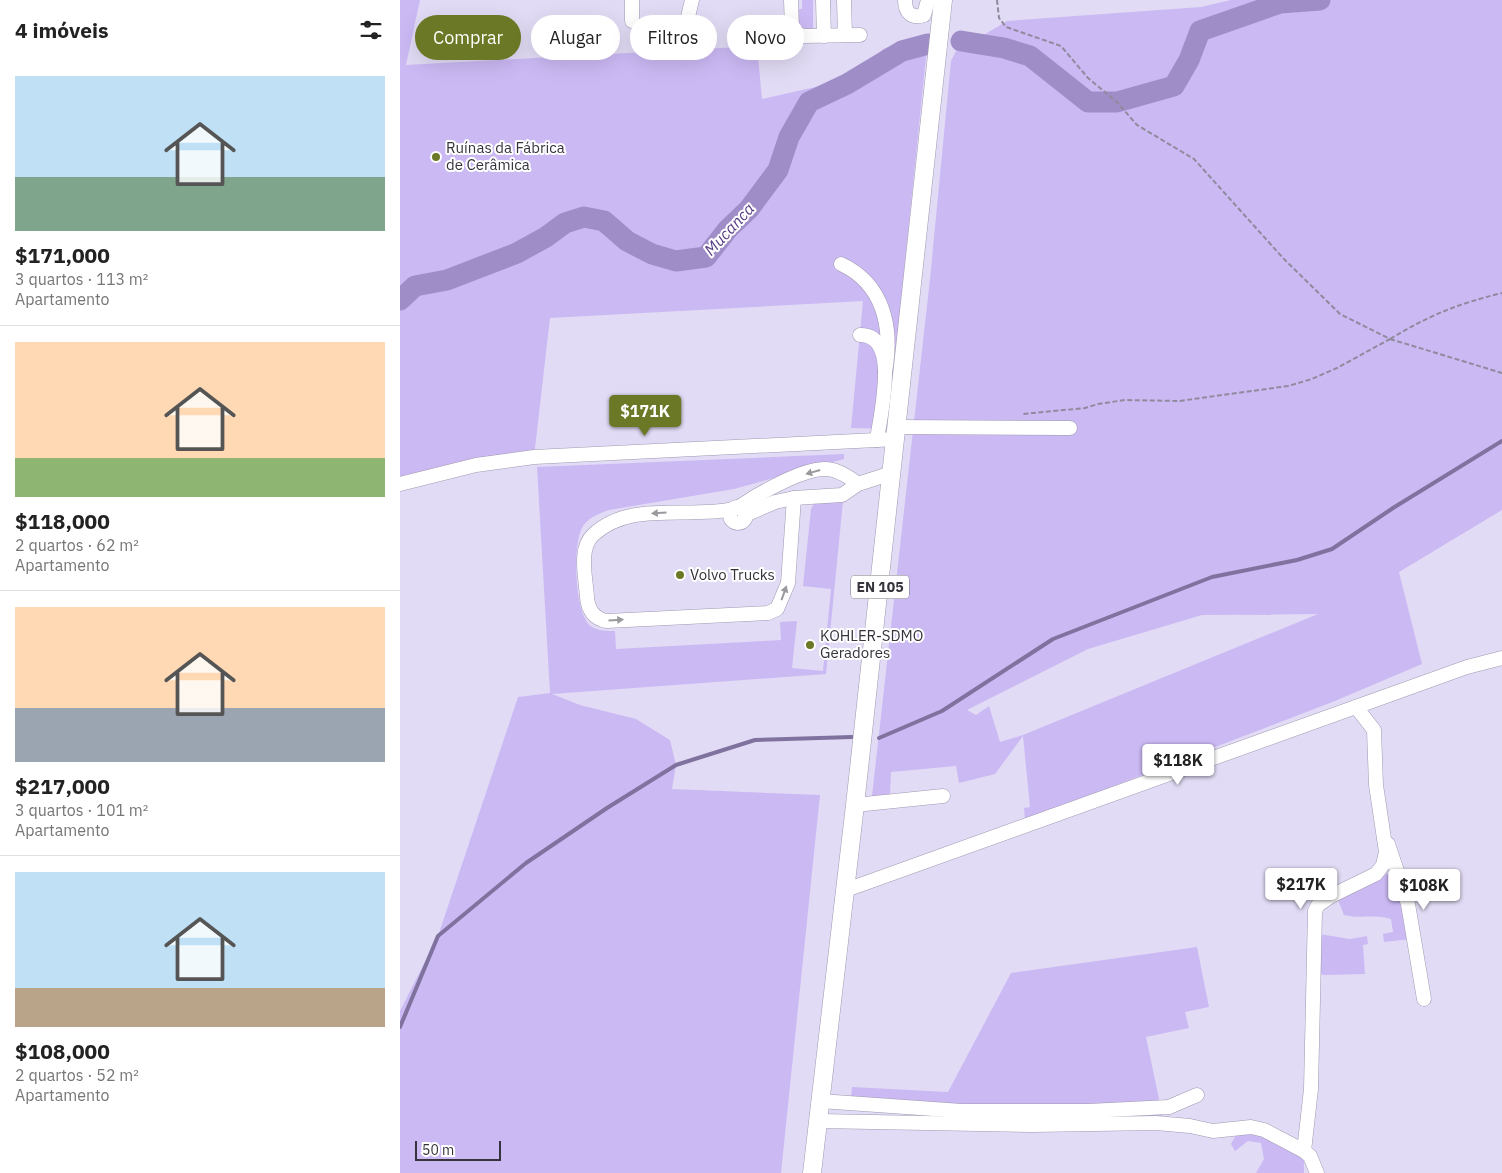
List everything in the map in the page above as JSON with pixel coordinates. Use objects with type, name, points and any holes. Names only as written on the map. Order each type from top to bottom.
[{"type":"main road","name":"EN 105","points":[[812,1173],[846,890],[943,0]]},
{"type":"street","points":[[632,0],[632,15]]},
{"type":"street","points":[[688,15],[692,0]]},
{"type":"street","points":[[791,0],[792,29],[794,33],[804,36],[860,35]]},
{"type":"street","points":[[823,0],[824,36]]},
{"type":"street","points":[[844,0],[845,35]]},
{"type":"street","points":[[905,0],[907,12],[912,16],[919,17],[924,15],[928,0]]},
{"type":"street","points":[[841,264],[854,270],[866,281],[876,292],[883,307],[888,340],[877,440]]},
{"type":"street","points":[[860,335],[869,335],[879,342],[884,354],[885,372]]},
{"type":"street","points":[[400,484],[476,466],[534,457],[877,440],[897,433],[1070,428]]},
{"type":"street","points":[[740,512],[770,488],[795,477],[824,469],[844,473],[858,484]]},
{"type":"street","points":[[794,498],[788,583],[777,609],[768,612],[607,620],[600,620],[592,613],[588,605],[584,553],[591,536],[612,520],[641,515],[740,512],[794,498],[842,495],[858,484],[892,473]]},
{"type":"street","points":[[846,890],[1467,667],[1502,658]]},
{"type":"street","points":[[1304,1150],[1311,1089],[1315,911],[1318,905],[1331,896],[1376,874],[1383,865],[1386,852],[1376,785],[1374,730],[1356,707]]},
{"type":"street","points":[[855,805],[943,796]]},
{"type":"street","points":[[1384,834],[1408,904],[1424,999]]},
{"type":"street","points":[[820,1101],[962,1111],[1088,1111],[1169,1107],[1197,1095]]},
{"type":"street","points":[[818,1121],[1033,1125],[1156,1123],[1190,1126],[1213,1131],[1251,1128],[1264,1130],[1304,1150],[1310,1156],[1317,1173]]},
{"type":"path","points":[[997,0],[999,18],[1006,27],[1061,46],[1088,78],[1117,102],[1137,125],[1194,159],[1283,258],[1340,314],[1390,339],[1502,373]]},
{"type":"path","points":[[1018,414],[1085,408],[1125,400],[1179,401],[1288,386],[1312,379],[1337,368],[1422,320],[1462,303],[1502,293]]},
{"type":"shaded area","points":[[400,0],[420,0],[417,15],[415,15],[406,65],[531,58],[531,60],[620,60],[620,53],[630,53],[630,60],[717,60],[717,48],[727,48],[727,60],[758,60],[762,99],[851,79],[883,49],[906,40],[928,37],[888,429],[851,428],[863,301],[550,318],[534,457],[400,484]]},
{"type":"shaded area","points":[[802,0],[813,0],[813,30],[804,29],[804,15],[797,15],[796,9],[802,9]]},
{"type":"shaded area","points":[[1231,0],[1502,0],[1502,510],[1399,572],[1422,664],[1335,701],[1025,820],[1024,808],[1030,807],[1023,736],[995,774],[959,783],[956,766],[891,772],[890,796],[872,796],[930,279],[951,61],[961,41],[982,36],[1007,21],[1201,7]],"holes":[[[1318,614],[1023,735],[1000,742],[989,706],[976,715],[967,710],[1088,649],[1202,615]]]},
{"type":"shaded area","points":[[844,454],[844,459],[734,489],[609,510],[586,522],[578,539],[577,551],[578,596],[582,610],[586,620],[592,627],[600,630],[615,631],[616,649],[781,640],[780,622],[797,621],[792,668],[823,671],[831,589],[803,586],[811,509],[815,502],[843,501],[826,674],[552,694],[580,705],[636,719],[670,740],[676,765],[672,789],[820,795],[781,1173],[400,1173],[400,1011],[438,936],[518,697],[550,693],[537,467]]},
{"type":"shaded area","points":[[1389,873],[1395,875],[1411,939],[1384,942],[1383,934],[1393,932],[1391,919],[1344,915],[1338,900]]},
{"type":"shaded area","points":[[1319,934],[1350,939],[1367,936],[1368,944],[1363,945],[1365,974],[1323,975],[1317,972]]},
{"type":"shaded area","points":[[1197,947],[1209,1007],[1185,1012],[1189,1028],[1146,1037],[1163,1118],[977,1118],[850,1110],[852,1087],[948,1092],[1011,973]]},
{"type":"shaded area","points":[[1240,1128],[1304,1151],[1304,1173],[1256,1173],[1264,1159],[1261,1143],[1248,1141],[1235,1151],[1231,1144]]},
{"type":"waterway","name":"Mucanca","points":[[961,41],[1004,48],[1030,56],[1088,102],[1117,102],[1174,86],[1189,60],[1200,31],[1280,3],[1320,0]]},
{"type":"waterway","name":"Mucanca","points":[[400,300],[415,286],[447,280],[517,253],[546,237],[565,223],[584,217],[604,221],[627,241],[652,254],[676,261],[706,257],[728,229],[749,209],[778,170],[789,137],[809,102],[847,84],[902,51],[928,44]]},
{"type":"waterway","points":[[879,738],[942,711],[1053,639],[1212,577],[1297,560],[1332,549],[1393,508],[1502,441]]},
{"type":"waterway","points":[[400,1027],[438,936],[526,863],[607,808],[676,765],[755,740],[852,737]]},
{"type":"place","name":"Ruínas da Fábrica de Cerâmica","points":[[436,157]]},
{"type":"place","name":"Volvo Trucks","points":[[680,575]]},
{"type":"place","name":"KOHLER-SDMO Geradores","points":[[810,645]]}]
